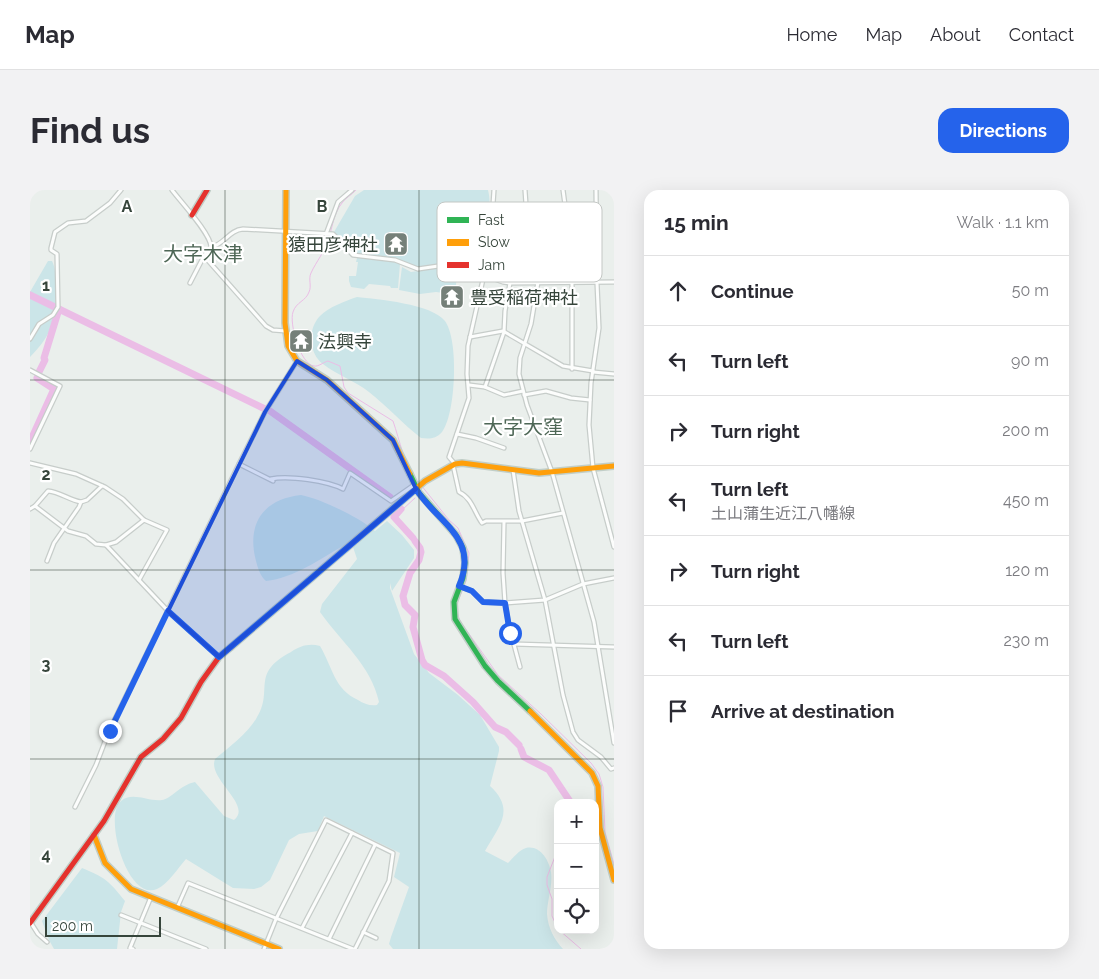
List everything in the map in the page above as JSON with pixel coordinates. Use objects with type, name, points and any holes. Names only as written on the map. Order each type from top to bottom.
[{"type":"street","points":[[30,339],[39,324],[54,315],[58,308],[57,256],[50,248],[55,232],[68,223],[86,221],[110,203],[121,190]]},
{"type":"street","points":[[172,190],[208,237],[211,247]]},
{"type":"street","points":[[192,215],[207,190]]},
{"type":"street","points":[[286,190],[287,342],[297,361],[327,380],[393,440],[416,487],[451,527],[461,544],[464,558],[462,587],[454,602],[454,615],[458,624],[485,666],[498,681],[586,766],[596,779],[600,828],[614,880]]},
{"type":"street","points":[[328,234],[338,202],[352,190]]},
{"type":"street","points":[[190,283],[204,256],[211,247],[214,247],[239,230],[328,234],[353,255],[394,260],[418,269],[437,267]]},
{"type":"street","points":[[204,256],[266,326],[278,332],[286,331]]},
{"type":"street","points":[[482,282],[470,337],[469,398],[449,457],[454,465],[459,492],[464,494],[470,501],[482,523],[486,521],[522,521],[563,513]]},
{"type":"street","points":[[507,282],[572,284],[614,282]]},
{"type":"street","points":[[537,282],[534,309],[519,364],[519,374],[552,472],[594,622],[614,743]]},
{"type":"street","points":[[485,387],[504,332],[505,311],[510,283]]},
{"type":"street","points":[[597,283],[599,328],[590,400],[589,425],[593,468],[614,547]]},
{"type":"street","points":[[572,284],[572,369]]},
{"type":"street","points":[[470,337],[496,331],[504,332],[563,366],[572,369],[614,374]]},
{"type":"street","points":[[75,807],[239,464],[265,412],[297,361]]},
{"type":"street","points":[[30,370],[60,386],[30,449]]},
{"type":"street","points":[[469,385],[485,387],[504,394],[546,391],[572,398],[590,400]]},
{"type":"street","points":[[457,434],[476,438],[504,448]]},
{"type":"street","points":[[30,463],[76,474],[102,486],[123,499],[144,520],[167,530],[139,580]]},
{"type":"street","points":[[239,464],[272,480],[296,479],[329,483],[343,488],[350,473],[391,501],[454,465],[468,463],[530,473],[614,466]]},
{"type":"street","points":[[513,470],[522,521],[545,600],[555,644],[563,695],[573,732],[578,740],[601,757],[611,769],[614,768]]},
{"type":"street","points":[[30,509],[48,491],[56,492],[81,502],[87,500],[102,486]]},
{"type":"street","points":[[47,942],[30,923],[94,835],[141,757],[162,739],[181,718],[201,682],[219,657],[416,487]]},
{"type":"street","points":[[47,562],[52,547],[79,508],[81,502]]},
{"type":"street","points":[[35,506],[65,529],[86,536],[96,544],[106,545],[116,542],[144,520]]},
{"type":"street","points":[[504,522],[503,568],[505,603],[520,667]]},
{"type":"street","points":[[106,545],[168,611],[219,657]]},
{"type":"street","points":[[462,587],[472,591],[483,602],[505,603],[545,600],[584,584],[614,578]]},
{"type":"street","points":[[514,644],[614,647]]},
{"type":"street","points":[[177,908],[188,883],[276,919],[354,949],[389,881],[393,854],[326,820],[276,919],[265,946]]},
{"type":"street","points":[[302,928],[352,833]]},
{"type":"street","points":[[94,835],[103,860],[131,889],[265,946],[279,949]]},
{"type":"street","points":[[329,939],[375,845]]},
{"type":"street","points":[[131,949],[151,897]]},
{"type":"street","points":[[121,915],[206,949]]},
{"type":"street","points":[[363,932],[376,938]]},
{"type":"highlighted area","points":[[297,361],[327,380],[393,440],[416,489],[219,657],[168,611],[265,412]]},
{"type":"shaded area","points":[[364,190],[488,190],[489,202],[437,202],[437,265],[414,267],[393,258],[356,253],[350,250],[334,232],[355,196]]},
{"type":"shaded area","points":[[358,257],[394,261],[400,264],[398,288],[369,284],[364,289],[351,287],[349,276],[356,276]]},
{"type":"shaded area","points":[[48,261],[52,261],[55,272],[55,315],[49,332],[38,349],[30,357],[30,292]]},
{"type":"shaded area","points":[[402,267],[411,272],[437,268],[437,282],[456,282],[451,294],[436,292],[420,294],[399,290]]},
{"type":"shaded area","points":[[357,297],[417,306],[429,310],[445,321],[449,330],[454,360],[453,394],[447,423],[442,432],[437,436],[421,438],[369,392],[318,360],[311,341],[316,321],[328,310],[342,302]]},
{"type":"shaded area","points":[[301,495],[340,509],[375,531],[387,521],[414,550],[414,558],[392,591],[390,583],[390,588],[414,654],[429,673],[480,715],[499,747],[490,786],[498,795],[504,811],[500,826],[485,851],[508,863],[526,848],[536,849],[543,854],[551,872],[551,888],[547,909],[549,924],[552,933],[563,949],[393,949],[389,944],[409,887],[394,877],[400,853],[324,816],[318,831],[299,834],[289,840],[270,880],[261,887],[254,889],[233,888],[186,859],[169,880],[157,889],[146,890],[136,883],[128,871],[121,855],[115,822],[116,809],[125,798],[135,797],[162,800],[195,782],[224,816],[234,820],[238,814],[238,807],[217,775],[214,767],[215,759],[242,736],[256,719],[264,699],[266,675],[278,660],[301,647],[308,645],[320,646],[335,677],[344,690],[365,704],[377,705],[379,702],[375,689],[362,665],[320,612],[322,604],[357,559],[353,547],[349,545],[343,546],[297,572],[276,579],[266,581],[258,569],[254,535],[256,524],[261,515],[277,502],[288,497]]},
{"type":"shaded area","points":[[82,868],[106,881],[125,901],[121,912],[117,949],[54,949],[49,940],[42,921]]},
{"type":"waterway","points":[[356,190],[343,201],[337,211],[329,239],[310,275],[309,292],[306,298],[294,309],[292,317],[294,333],[300,351],[309,364],[316,366],[328,361],[340,366],[344,387],[348,393],[393,421],[406,461],[418,483]]},
{"type":"waterway","points":[[30,295],[265,409]]},
{"type":"waterway","points":[[38,374],[45,360],[59,309]]},
{"type":"waterway","points":[[30,442],[54,389],[37,378]]},
{"type":"waterway","points":[[270,411],[390,497]]},
{"type":"waterway","points":[[421,485],[449,520],[458,528],[469,553],[466,581],[457,608]]},
{"type":"waterway","points":[[402,510],[415,498]]},
{"type":"waterway","points":[[401,509],[394,517],[413,538]]},
{"type":"waterway","points":[[415,541],[421,552],[419,560],[410,573],[403,596],[405,605],[415,615],[413,627],[422,660],[425,665],[444,676],[473,702],[495,727],[506,732],[519,745]]},
{"type":"waterway","points":[[457,612],[460,621],[498,675],[591,763],[599,774],[603,787],[605,832],[614,864]]},
{"type":"waterway","points":[[521,749],[524,757],[549,770],[568,799]]},
{"type":"waterway","points":[[554,859],[547,877],[554,920]]},
{"type":"waterway","points":[[564,934],[581,949]]},
{"type":"traffic: fast","points":[[410,474],[419,493],[456,535],[463,548],[465,563],[463,578],[454,602],[455,619],[485,666],[530,711]]},
{"type":"traffic: slow","points":[[286,190],[285,323],[288,346],[297,361],[327,380],[393,440],[410,474]]},
{"type":"traffic: slow","points":[[231,647],[425,481],[455,464],[462,463],[539,473],[614,466]]},
{"type":"traffic: slow","points":[[530,711],[592,773],[598,786],[600,828],[614,880]]},
{"type":"traffic: slow","points":[[94,835],[105,863],[131,889],[279,949]]},
{"type":"traffic: jam","points":[[192,215],[207,190]]},
{"type":"traffic: jam","points":[[30,923],[104,821],[141,757],[163,739],[181,718],[201,682],[219,657],[231,647]]},
{"type":"place","name":"猿田彦神社","points":[[396,244]]},
{"type":"place","name":"豊受稲荷神社","points":[[452,297]]},
{"type":"place","name":"法興寺","points":[[301,341]]},
{"type":"district","name":"大字木津","points":[[203,254]]},
{"type":"district","name":"大字大窪","points":[[523,427]]},
{"type":"route","points":[[110,731],[168,611],[219,657],[416,489],[451,527],[461,544],[464,552],[464,568],[463,578],[459,586],[472,591],[483,602],[505,603],[510,633]]}]
